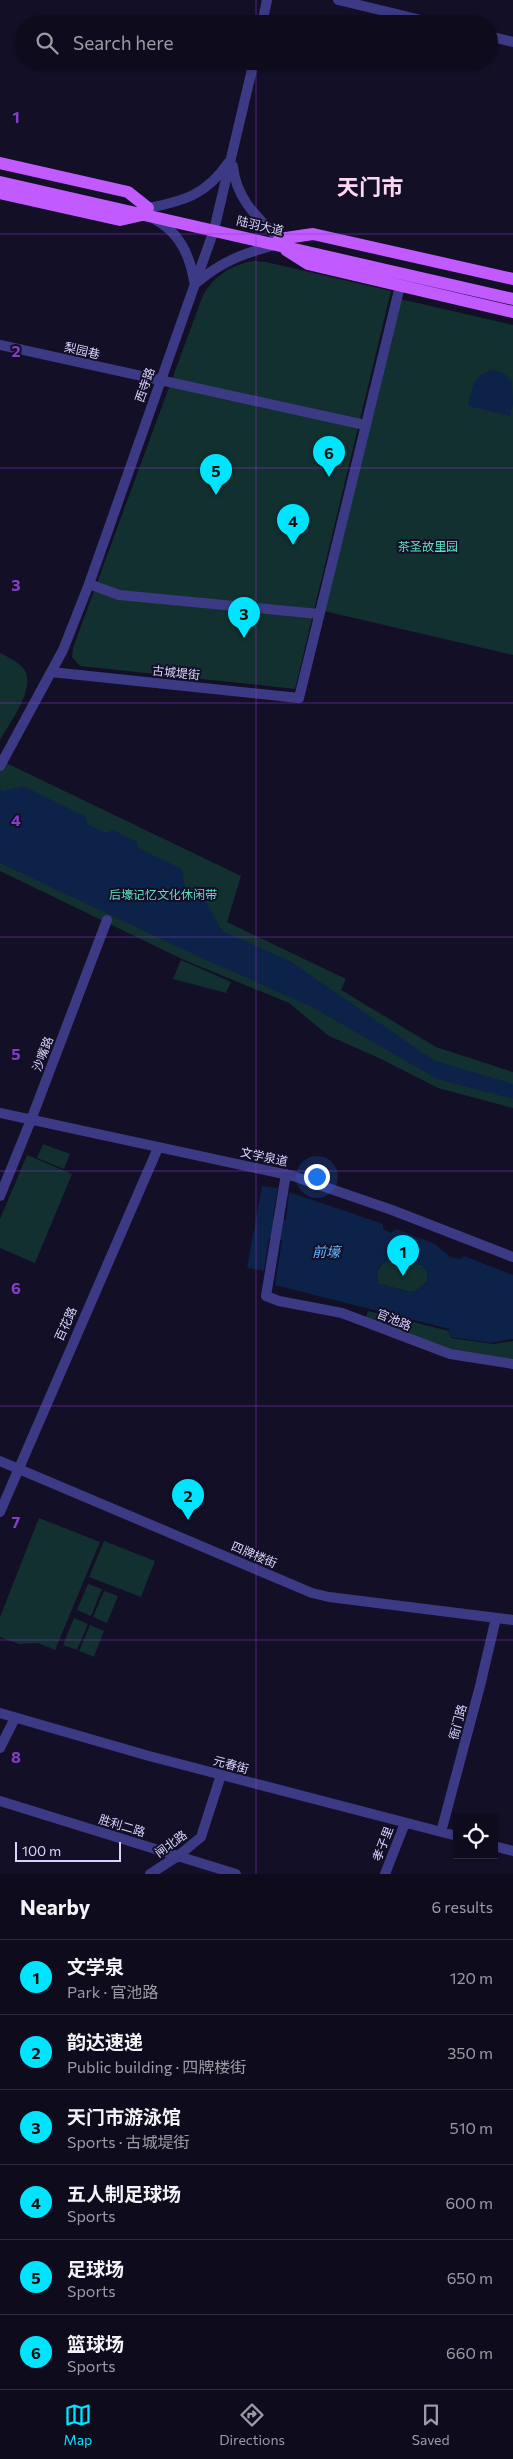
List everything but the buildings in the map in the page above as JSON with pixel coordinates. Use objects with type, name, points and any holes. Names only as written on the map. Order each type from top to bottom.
[{"type":"main road","points":[[0,164],[128,192],[147,211],[120,220],[0,193]]},
{"type":"main road","name":"陆羽大道","points":[[0,175],[493,294],[512,308]]},
{"type":"main road","name":"陆羽大道","points":[[0,182],[147,211]]},
{"type":"main road","points":[[278,242],[313,234],[513,279]]},
{"type":"main road","points":[[278,242],[308,264],[400,286],[512,308]]},
{"type":"main road","name":"陆羽大道","points":[[278,242],[417,270],[513,292]]},
{"type":"main road","points":[[417,270],[456,266]]},
{"type":"street","points":[[264,15],[267,0]]},
{"type":"street","points":[[338,0],[400,15]]},
{"type":"street","points":[[498,38],[513,42]]},
{"type":"street","name":"西寺路","points":[[0,766],[68,638],[89,584],[214,227],[252,70]]},
{"type":"street","points":[[147,211],[195,196],[218,177],[232,158]]},
{"type":"street","points":[[194,285],[232,257],[278,242],[239,193],[234,179],[232,158]]},
{"type":"street","points":[[147,211],[180,241],[192,266],[194,285]]},
{"type":"street","points":[[89,584],[118,595],[319,614],[400,286]]},
{"type":"street","name":"梨园巷","points":[[0,345],[366,425]]},
{"type":"street","name":"古城堤街","points":[[51,672],[299,698],[319,614]]},
{"type":"street","name":"沙嘴路","points":[[0,1196],[31,1120],[106,920]]},
{"type":"street","name":"文学泉道","points":[[0,1113],[286,1174],[392,1210],[513,1257]]},
{"type":"street","name":"百花路","points":[[0,1512],[158,1148]]},
{"type":"street","name":"官池路","points":[[286,1174],[266,1296],[280,1301],[342,1313],[450,1354],[513,1364]]},
{"type":"street","name":"四牌楼街","points":[[0,1461],[312,1593],[329,1597],[513,1620]]},
{"type":"street","name":"衙门路","points":[[441,1832],[496,1618]]},
{"type":"street","name":"元春街","points":[[0,1714],[222,1775],[453,1835]]},
{"type":"street","points":[[0,1748],[15,1718]]},
{"type":"street","name":"闸北路","points":[[150,1874],[178,1856],[201,1837],[222,1775]]},
{"type":"street","name":"胜利二路","points":[[0,1801],[236,1874]]},
{"type":"street","name":"孝子里","points":[[385,1874],[405,1823]]},
{"type":"street","points":[[498,1847],[513,1851]]},
{"type":"green space","points":[[254,261],[266,262],[391,291],[295,689],[80,666],[72,657],[73,648],[203,295],[224,272],[238,265]]},
{"type":"green space","name":"茶圣故里园","points":[[400,299],[513,325],[513,655],[324,611]]},
{"type":"green space","points":[[0,653],[23,668],[27,676],[27,684],[21,704],[0,740]]},
{"type":"green space","name":"后壕记忆文化休闲带","points":[[0,760],[241,876],[227,922],[346,979],[341,990],[436,1047],[513,1072],[513,1108],[438,1088],[379,1058],[329,1036],[289,1003],[182,959],[0,871]]},
{"type":"green space","points":[[181,960],[231,982],[226,993],[173,979]]},
{"type":"green space","points":[[43,1144],[70,1154],[64,1169],[37,1158]]},
{"type":"green space","points":[[27,1155],[72,1174],[35,1263],[0,1248],[0,1219]]},
{"type":"green space","points":[[393,1260],[422,1265],[427,1272],[427,1282],[417,1290],[410,1292],[379,1284],[377,1275],[379,1268],[385,1262]]},
{"type":"green space","points":[[368,1311],[449,1331],[451,1338],[493,1344],[513,1341],[513,1361],[447,1351],[366,1317]]},
{"type":"green space","points":[[39,1518],[100,1542],[55,1650],[38,1643],[19,1644],[0,1637],[0,1617]]},
{"type":"green space","points":[[104,1541],[155,1561],[141,1597],[89,1577]]},
{"type":"green space","points":[[88,1584],[102,1589],[91,1616],[77,1610]]},
{"type":"green space","points":[[104,1591],[118,1596],[107,1623],[93,1617]]},
{"type":"green space","points":[[74,1618],[88,1624],[77,1650],[63,1645]]},
{"type":"green space","points":[[90,1625],[104,1631],[94,1657],[79,1651]]},
{"type":"water","points":[[493,370],[502,372],[512,381],[513,404],[510,416],[468,406],[472,388],[477,378]]},
{"type":"water","name":"后壕记忆文化休闲带","points":[[23,786],[86,817],[87,824],[106,833],[113,830],[137,842],[138,848],[182,869],[185,889],[204,898],[222,931],[290,961],[433,1060],[513,1084],[513,1099],[437,1079],[314,1008],[193,954],[0,863],[0,789],[4,791]]},
{"type":"water","name":"前壕","points":[[262,1186],[278,1188],[273,1217],[286,1220],[289,1192],[383,1224],[383,1229],[391,1233],[396,1229],[435,1244],[450,1257],[460,1259],[464,1256],[513,1275],[513,1339],[491,1343],[451,1337],[449,1329],[275,1285],[282,1240],[269,1238],[264,1271],[247,1268]],"holes":[[[393,1260],[422,1265],[427,1272],[427,1282],[417,1290],[410,1292],[379,1284],[377,1277],[380,1265]]]},
{"type":"place","name":"篮球场","points":[[329,477]]},
{"type":"place","name":"足球场","points":[[216,495]]},
{"type":"place","name":"五人制足球场","points":[[293,545]]},
{"type":"place","name":"天门市游泳馆","points":[[244,638]]},
{"type":"place","name":"文学泉","points":[[403,1276]]},
{"type":"place","name":"韵达速递","points":[[188,1520]]},
{"type":"district","name":"天门市","points":[[370,187]]}]
